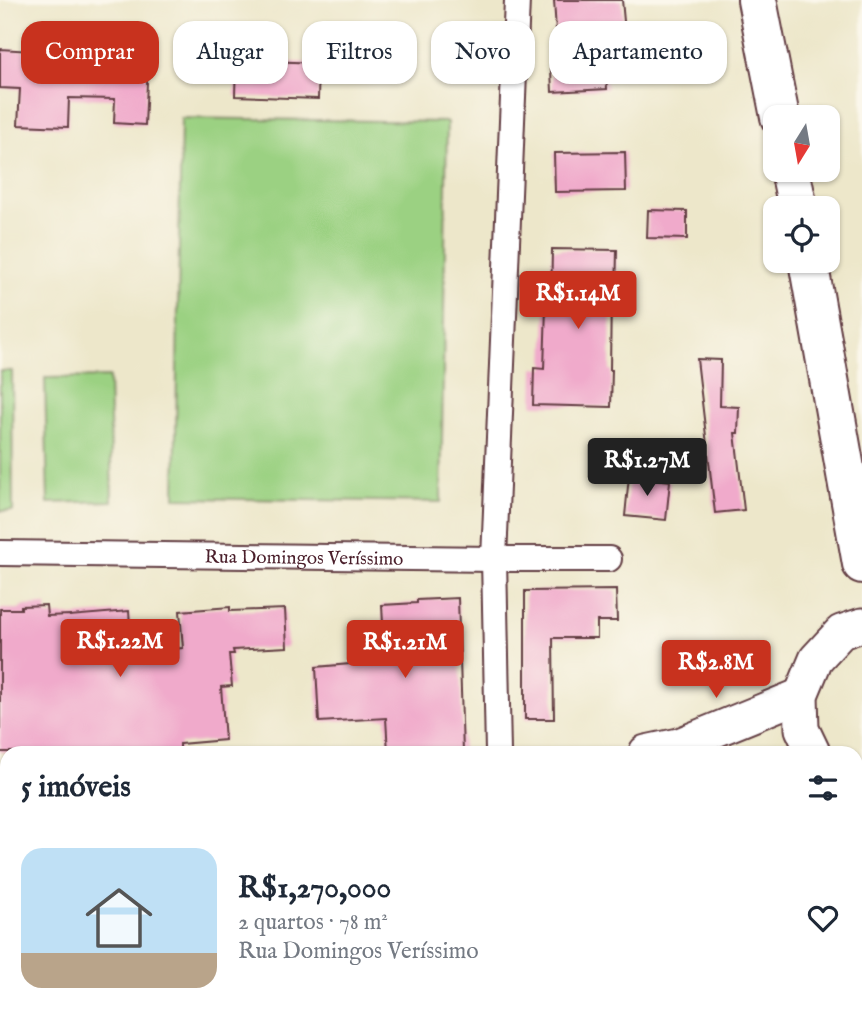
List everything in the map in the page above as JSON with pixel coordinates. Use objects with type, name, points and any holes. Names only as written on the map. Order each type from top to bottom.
[{"type":"main road","points":[[757,0],[778,105]]},
{"type":"main road","points":[[810,273],[862,564]]},
{"type":"main road","points":[[810,746],[802,729],[801,695],[816,659],[841,632],[862,625]]},
{"type":"main road","points":[[675,746],[801,695]]},
{"type":"street","points":[[498,746],[494,559],[517,0]]},
{"type":"street","name":"Rua Domingos Veríssimo","points":[[0,554],[609,559]]},
{"type":"green space","points":[[181,118],[447,122],[441,502],[175,498]]},
{"type":"green space","points":[[0,371],[12,371],[13,511],[0,511]]},
{"type":"green space","points":[[109,377],[112,501],[48,503],[45,378]]},
{"type":"building","points":[[554,0],[622,0],[624,21],[555,21]]},
{"type":"building","points":[[0,49],[21,50],[21,84],[147,84],[145,125],[114,123],[115,99],[69,98],[68,127],[18,125],[20,89],[0,88]]},
{"type":"building","points":[[288,62],[302,62],[302,84],[318,84],[318,99],[235,96],[235,84],[288,84]]},
{"type":"building","points":[[552,84],[607,84],[607,89],[552,92]]},
{"type":"building","points":[[625,152],[626,191],[555,192],[554,153]]},
{"type":"building","points":[[648,210],[687,211],[687,239],[647,238]]},
{"type":"building","points":[[552,249],[617,250],[616,296],[611,295],[611,407],[533,405],[534,368],[544,369],[546,307],[551,307]]},
{"type":"building","points":[[697,359],[721,360],[720,406],[739,407],[738,433],[735,433],[744,510],[715,513]]},
{"type":"building","points":[[629,476],[670,481],[666,520],[625,516]]},
{"type":"building","points":[[616,590],[617,621],[597,621],[597,638],[553,638],[554,719],[525,719],[525,591]]},
{"type":"building","points":[[458,598],[463,746],[388,746],[386,718],[319,722],[316,667],[385,661],[382,605],[417,603],[417,600]]},
{"type":"building","points":[[46,605],[47,616],[129,611],[132,652],[183,648],[180,611],[230,607],[230,611],[285,609],[287,647],[233,650],[234,654],[229,654],[232,686],[221,687],[225,740],[180,746],[0,746],[0,609],[21,609],[21,606]]}]
